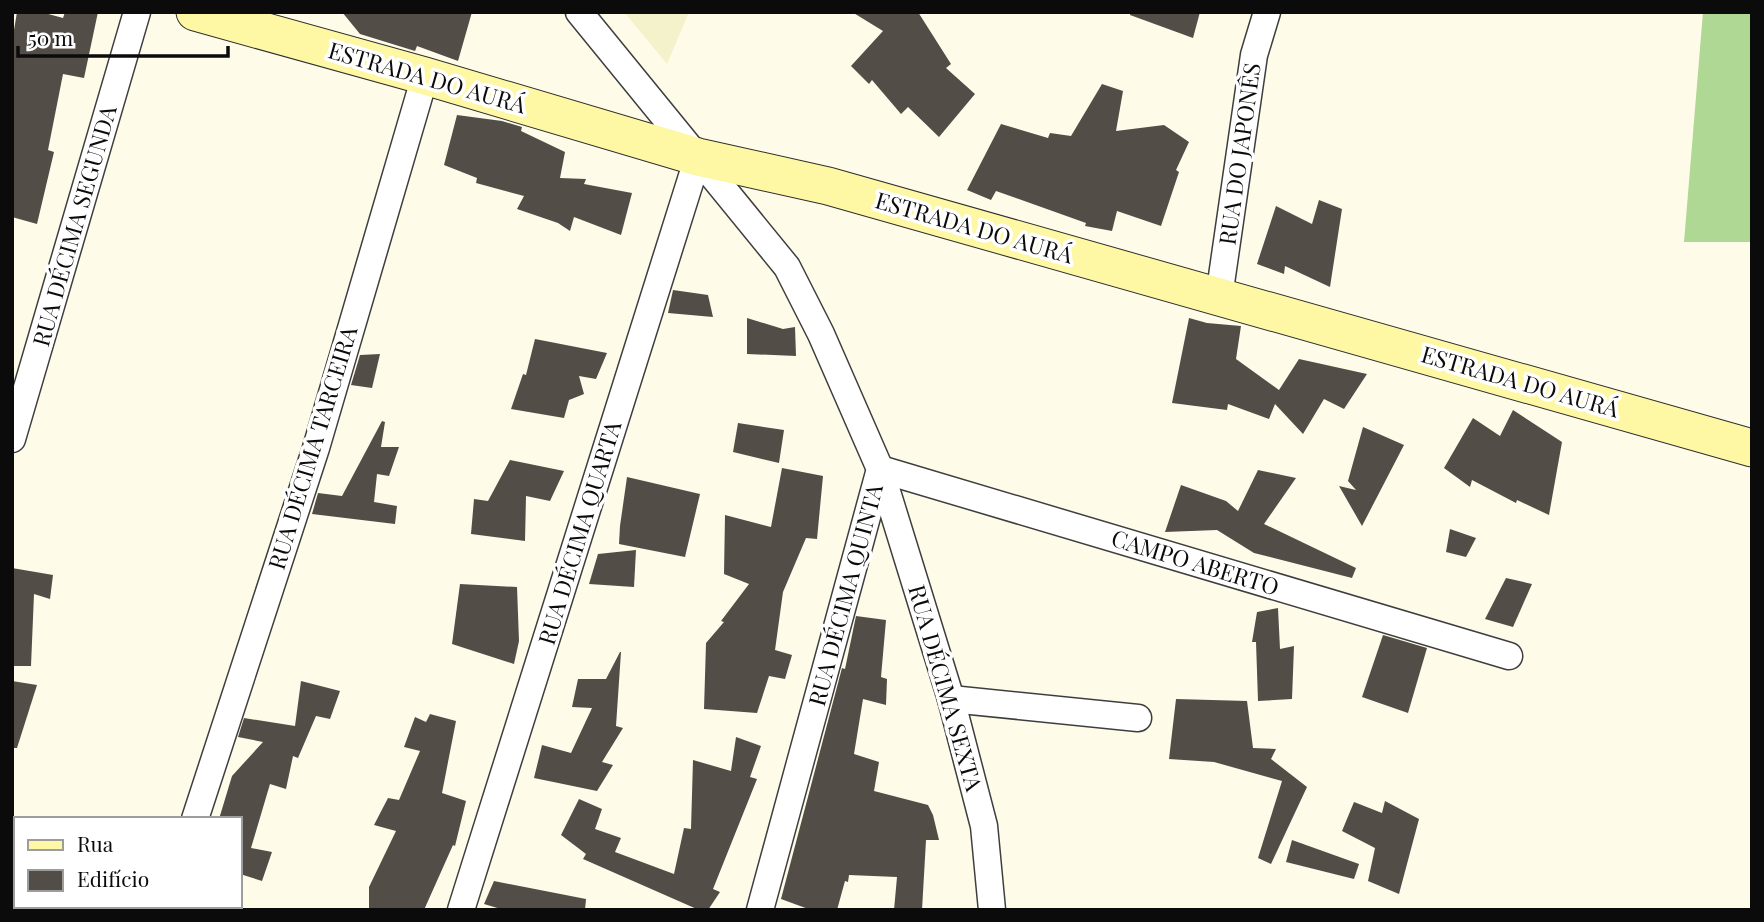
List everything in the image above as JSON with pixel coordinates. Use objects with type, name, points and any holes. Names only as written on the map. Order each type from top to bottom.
[{"type":"street","name":"RUA DÉCIMA SEGUNDA","points":[[12,439],[137,12]]},
{"type":"street","name":"ESTRADA DO AURÁ","points":[[195,12],[698,156],[828,186],[1752,448]]},
{"type":"street","name":"RUA DÉCIMA QUINTA","points":[[579,12],[787,267],[821,334],[880,469],[760,910]]},
{"type":"street","name":"RUA DO JAPONÊS","points":[[1219,297],[1254,55],[1267,12]]},
{"type":"street","name":"RUA DÉCIMA TARCEIRA","points":[[196,817],[316,448],[425,76]]},
{"type":"street","name":"RUA DÉCIMA QUARTA","points":[[461,910],[698,156]]},
{"type":"street","name":"CAMPO ABERTO","points":[[880,469],[1509,656]]},
{"type":"street","name":"RUA DÉCIMA SEXTA","points":[[880,469],[951,699],[984,826],[992,910]]},
{"type":"street","points":[[951,699],[1138,718]]},
{"type":"green space","points":[[624,12],[689,12],[667,64]]},
{"type":"green space","points":[[1703,12],[1752,12],[1752,242],[1684,242]]},
{"type":"building","points":[[17,12],[41,12],[63,18],[65,12],[98,12],[84,78],[63,74],[48,150],[54,152],[37,224],[12,217],[12,42]]},
{"type":"building","points":[[342,12],[472,12],[458,61],[417,46],[415,51],[360,34]]},
{"type":"building","points":[[852,12],[918,12],[951,64],[946,68],[975,94],[939,137],[908,107],[901,114],[872,80],[869,84],[851,66],[883,31]]},
{"type":"building","points":[[1130,12],[1200,12],[1193,38],[1130,15]]},
{"type":"building","points":[[1102,84],[1123,91],[1116,131],[1164,125],[1189,142],[1176,170],[1179,172],[1161,226],[1117,211],[1112,231],[1085,226],[1086,223],[996,191],[991,200],[967,190],[1001,124],[1048,138],[1050,133],[1071,136]]},
{"type":"building","points":[[457,115],[502,121],[522,127],[521,131],[565,152],[560,178],[586,179],[584,184],[632,193],[621,235],[574,217],[570,231],[558,223],[517,209],[524,196],[476,183],[477,178],[444,165]]},
{"type":"building","points":[[1319,200],[1342,209],[1330,287],[1285,266],[1284,274],[1257,264],[1276,206],[1312,224]]},
{"type":"building","points":[[673,290],[708,295],[713,317],[668,313]]},
{"type":"building","points":[[747,318],[783,329],[795,327],[796,356],[747,354]]},
{"type":"building","points":[[1189,318],[1207,323],[1241,326],[1236,359],[1279,390],[1299,359],[1367,374],[1344,409],[1324,399],[1303,434],[1275,404],[1269,419],[1228,404],[1227,410],[1172,403]]},
{"type":"building","points":[[535,339],[607,353],[596,379],[579,376],[584,394],[569,400],[564,418],[511,409],[523,374],[526,375]]},
{"type":"building","points":[[380,354],[372,388],[351,385],[360,355]]},
{"type":"building","points":[[1513,410],[1562,442],[1549,515],[1517,500],[1516,503],[1472,480],[1470,487],[1444,468],[1473,418],[1500,436]]},
{"type":"building","points":[[382,421],[385,422],[381,447],[399,447],[389,476],[377,474],[374,502],[397,506],[395,524],[312,514],[318,493],[342,496]]},
{"type":"building","points":[[738,423],[784,430],[779,463],[733,452]]},
{"type":"building","points":[[1363,427],[1404,445],[1362,526],[1339,486],[1356,490],[1348,481]]},
{"type":"building","points":[[510,460],[564,471],[550,501],[526,496],[525,541],[471,534],[474,499],[488,501]]},
{"type":"building","points":[[782,468],[823,476],[817,539],[806,538],[783,592],[775,650],[792,655],[785,679],[769,676],[757,713],[704,709],[706,643],[724,622],[721,621],[749,584],[724,574],[725,515],[771,527]]},
{"type":"building","points":[[1258,470],[1296,478],[1264,524],[1356,568],[1352,578],[1254,553],[1217,530],[1165,532],[1181,485],[1226,501],[1238,511]]},
{"type":"building","points":[[627,477],[700,494],[685,557],[619,544]]},
{"type":"building","points":[[1450,529],[1476,538],[1466,557],[1446,552]]},
{"type":"building","points":[[636,550],[634,587],[589,584],[598,554]]},
{"type":"building","points":[[12,568],[53,575],[50,599],[34,594],[31,666],[12,666]]},
{"type":"building","points":[[1506,578],[1532,584],[1513,627],[1485,619]]},
{"type":"building","points":[[460,584],[517,587],[519,641],[514,664],[452,644]]},
{"type":"building","points":[[1278,608],[1280,649],[1294,646],[1292,699],[1258,701],[1256,642],[1252,642],[1257,612]]},
{"type":"building","points":[[856,616],[886,620],[881,677],[887,679],[886,705],[863,699],[854,754],[879,762],[874,791],[928,805],[933,815],[939,840],[926,840],[922,910],[894,910],[897,877],[849,875],[837,910],[811,910],[781,899],[842,668],[845,669]]},
{"type":"building","points":[[1383,635],[1427,648],[1408,713],[1362,697]]},
{"type":"building","points":[[620,652],[616,726],[623,728],[602,762],[613,765],[597,791],[534,778],[542,745],[571,753],[592,708],[572,707],[578,679],[606,679]]},
{"type":"building","points":[[12,681],[37,685],[17,748],[12,748]]},
{"type":"building","points":[[301,681],[340,691],[330,719],[316,716],[298,758],[293,756],[286,789],[270,784],[251,848],[272,852],[262,881],[242,875],[242,817],[220,817],[232,776],[263,742],[238,737],[244,718],[295,726]]},
{"type":"building","points":[[1176,699],[1247,701],[1253,748],[1276,749],[1271,759],[1307,787],[1271,864],[1258,858],[1282,781],[1214,762],[1169,759]]},
{"type":"building","points":[[430,714],[456,721],[442,793],[466,801],[455,846],[453,845],[424,910],[369,910],[369,887],[396,831],[374,825],[388,798],[399,800],[420,751],[404,747],[415,717],[426,722]]},
{"type":"building","points":[[736,737],[761,746],[750,777],[757,779],[713,889],[720,892],[708,910],[699,910],[583,859],[586,854],[561,835],[579,799],[602,809],[595,829],[621,838],[615,852],[674,874],[684,828],[691,829],[693,760],[731,771]]},
{"type":"building","points":[[1385,801],[1419,819],[1399,894],[1368,881],[1375,848],[1342,831],[1354,802],[1382,813]]},
{"type":"building","points":[[1292,840],[1359,864],[1354,879],[1286,862]]},
{"type":"building","points":[[494,881],[586,899],[585,910],[504,910],[484,904]]}]
